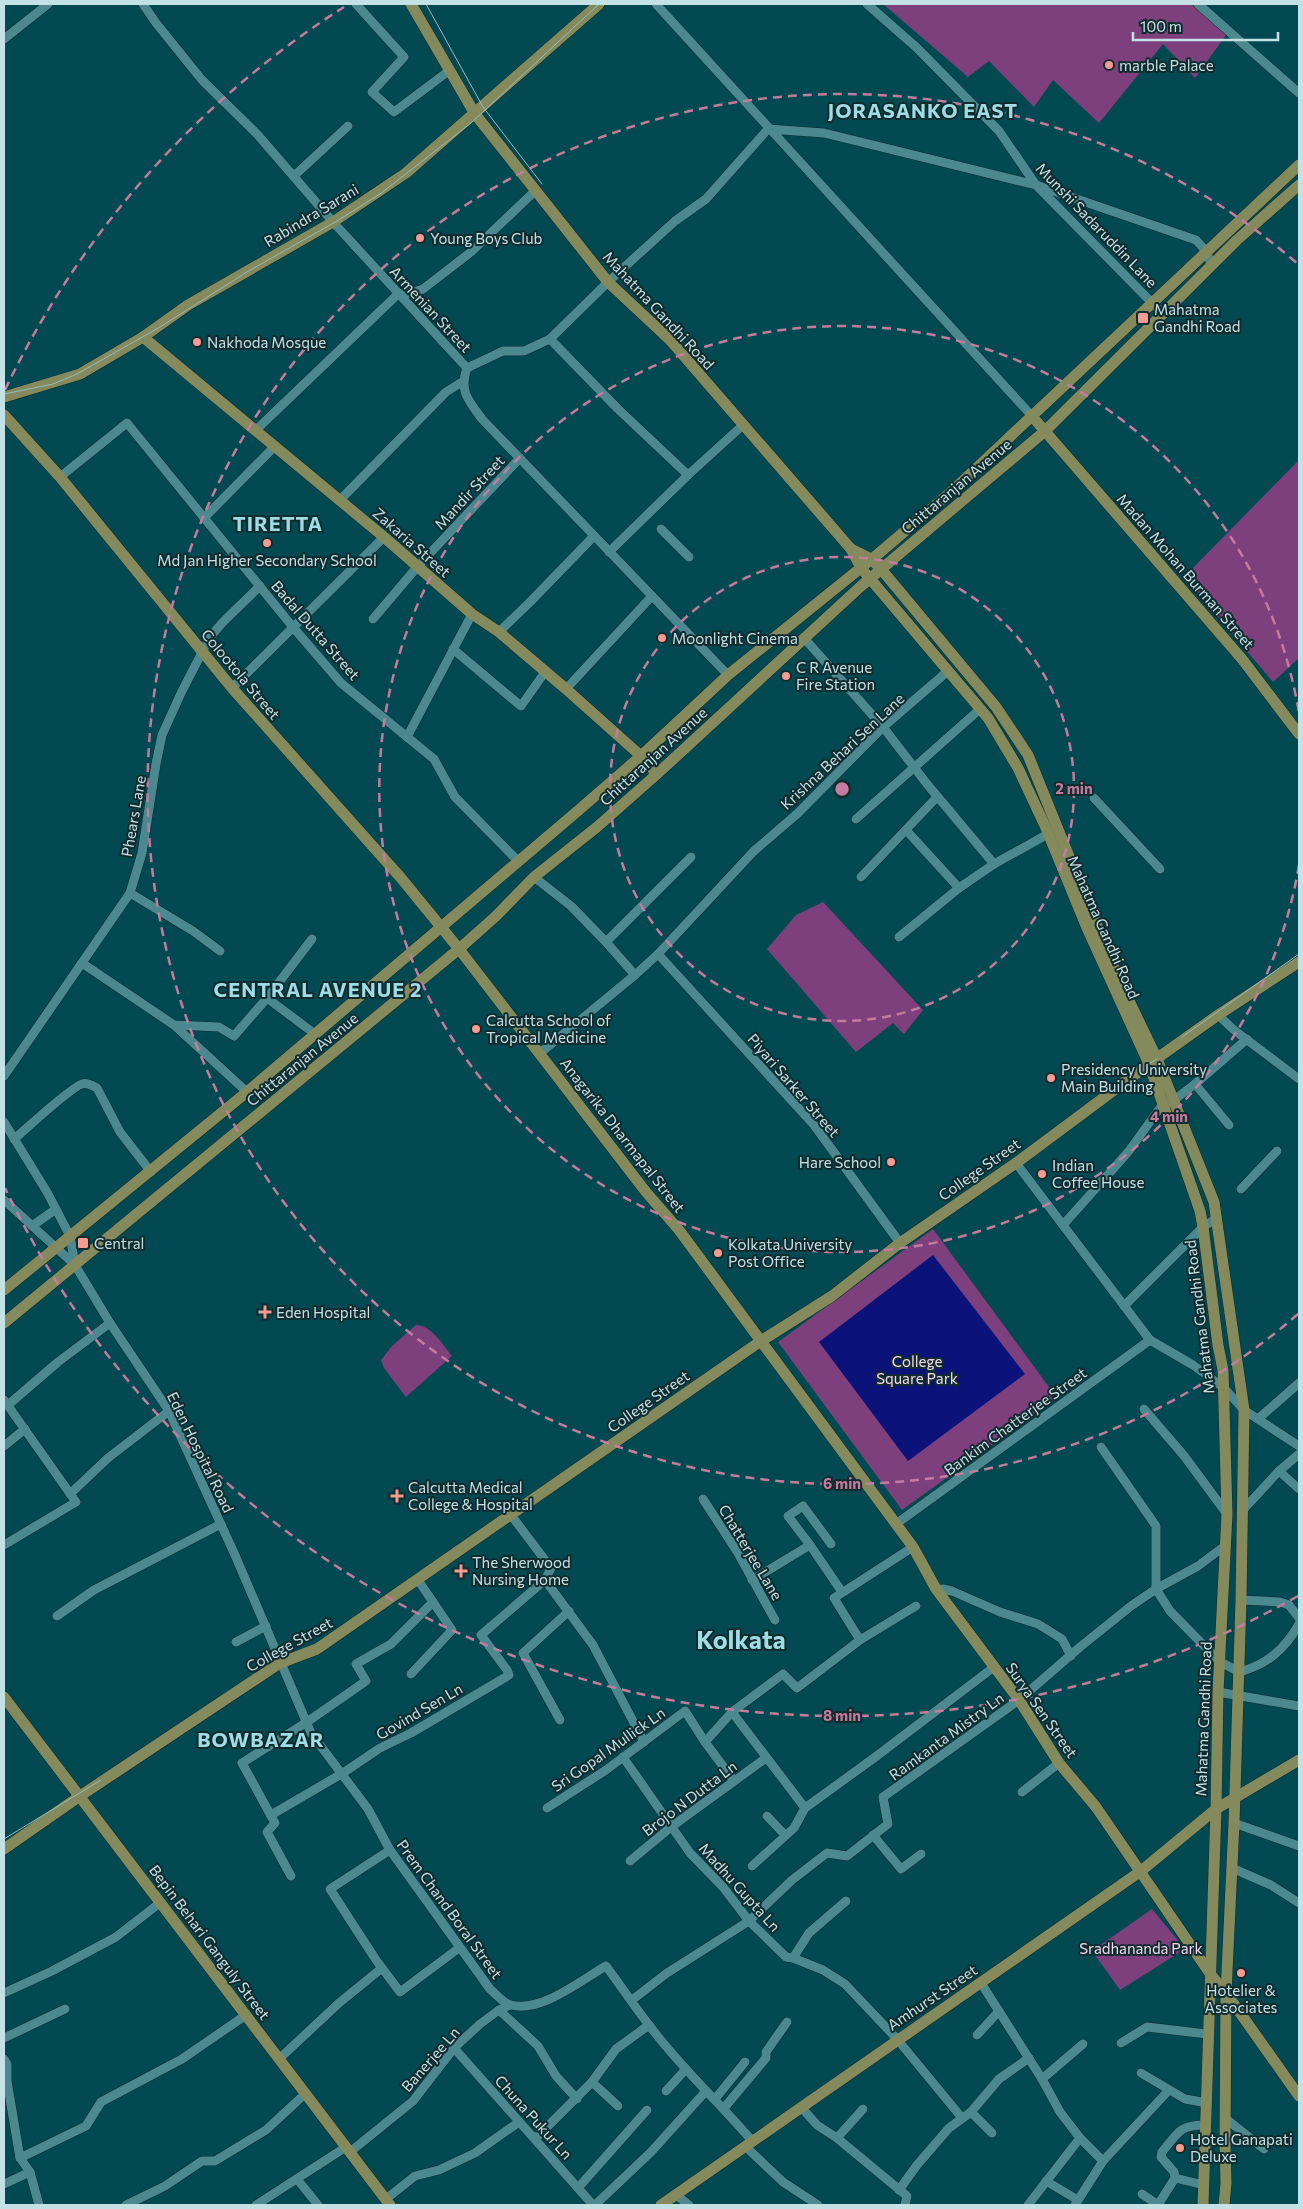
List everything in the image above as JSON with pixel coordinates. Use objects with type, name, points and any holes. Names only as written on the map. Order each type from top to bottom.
[{"type":"main road","name":"Mahatma Gandhi Road","points":[[411,4],[475,114],[608,282],[670,340],[851,549],[861,568],[980,709],[1018,768],[1087,928],[1153,1062],[1174,1100],[1214,1202],[1244,1410],[1239,1672],[1226,1993],[1226,2183],[1224,2205]]},
{"type":"main road","name":"Rabindra Sarani","points":[[4,397],[80,374],[143,337],[188,305],[333,222],[406,173],[475,114],[527,66],[566,35],[599,4]]},
{"type":"main road","points":[[4,1290],[247,1092],[641,756],[728,675],[861,568],[950,493],[1030,415],[1153,303],[1299,164]]},
{"type":"main road","name":"Chittaranjan Avenue","points":[[4,1322],[458,950],[496,916],[534,877],[597,827],[657,774],[880,569],[959,505],[1045,431],[1211,265],[1299,185]]},
{"type":"main road","name":"Zakaria Street","points":[[143,337],[384,537],[472,614],[498,632],[566,689],[641,756],[657,774]]},
{"type":"main road","name":"Colootola Street","points":[[4,415],[60,477],[232,688],[401,878],[458,950]]},
{"type":"main road","name":"Madan Mohan Burman Street","points":[[1030,415],[1242,659],[1299,734]]},
{"type":"main road","name":"Mahatma Gandhi Road","points":[[851,549],[879,553],[880,569],[996,707],[1028,756],[1153,1062],[1162,1106],[1200,1211],[1224,1388],[1227,1514],[1219,1661],[1203,2205]]},
{"type":"main road","name":"Anagarika Dharmapal Street","points":[[458,950],[646,1192],[679,1230],[761,1341]]},
{"type":"main road","name":"College Street","points":[[4,1849],[280,1663],[317,1649],[418,1580],[761,1341],[832,1296],[900,1243],[1016,1163],[1218,1015],[1299,962]]},
{"type":"main road","name":"Surya Sen Street","points":[[761,1341],[913,1547],[937,1590],[1019,1700],[1059,1763],[1096,1807],[1211,1975],[1226,1993],[1299,2096]]},
{"type":"main road","name":"Bepin Behari Ganguly Street","points":[[4,1697],[388,2202]]},
{"type":"main road","name":"Amhurst Street","points":[[661,2205],[750,2145],[897,2039],[982,1983],[995,1971],[1141,1872],[1216,1809],[1299,1760]]},
{"type":"street","points":[[4,39],[48,4]]},
{"type":"street","name":"Armenian Street","points":[[143,4],[202,80],[257,134],[333,222],[467,368],[462,382]]},
{"type":"street","points":[[356,4],[404,57],[372,92],[394,112],[450,70]]},
{"type":"street","points":[[656,4],[1030,415]]},
{"type":"street","name":"Munshi Sadaruddin Lane","points":[[867,4],[916,47],[999,131],[1036,185],[1163,314]]},
{"type":"street","points":[[1198,4],[1299,93]]},
{"type":"street","points":[[294,176],[348,126]]},
{"type":"street","points":[[768,128],[824,133],[1036,185],[1196,240],[1207,252],[1211,265]]},
{"type":"street","points":[[467,368],[503,351],[524,351],[550,340],[608,282],[675,221],[706,199],[768,128]]},
{"type":"street","points":[[256,430],[398,294],[419,291],[430,284],[471,252],[536,190]]},
{"type":"street","points":[[550,340],[618,409],[688,475]]},
{"type":"street","points":[[340,500],[439,398],[462,382],[472,406],[728,675]]},
{"type":"street","name":"Badal Dutta Street","points":[[60,477],[126,423],[340,683],[434,759],[455,797],[518,861]]},
{"type":"street","points":[[609,552],[688,475],[743,425]]},
{"type":"street","points":[[204,518],[275,446]]},
{"type":"street","name":"Mandir Street","points":[[374,619],[418,566],[520,458]]},
{"type":"street","points":[[661,529],[689,557]]},
{"type":"street","points":[[498,632],[594,536]]},
{"type":"street","points":[[232,688],[292,626],[384,537]]},
{"type":"street","name":"Phears Lane","points":[[4,1076],[130,893],[142,853],[162,736],[202,651],[222,622],[260,586]]},
{"type":"street","points":[[566,689],[652,596]]},
{"type":"street","points":[[407,737],[472,614]]},
{"type":"street","points":[[804,638],[883,727],[937,797],[994,864]]},
{"type":"street","points":[[453,649],[521,706],[545,672]]},
{"type":"street","name":"Krishna Behari Sen Lane","points":[[540,1054],[658,954],[754,851],[798,813],[883,727],[948,671]]},
{"type":"street","points":[[856,819],[980,709]]},
{"type":"street","points":[[862,877],[937,797]]},
{"type":"street","points":[[1094,798],[1160,869]]},
{"type":"street","points":[[906,830],[959,888]]},
{"type":"street","points":[[899,938],[959,888],[994,864],[1048,834]]},
{"type":"street","points":[[606,942],[691,857]]},
{"type":"street","points":[[534,877],[571,906],[635,975]]},
{"type":"street","points":[[130,893],[193,931],[220,951]]},
{"type":"street","points":[[174,1025],[219,1027],[234,1036],[267,998],[312,939]]},
{"type":"street","name":"Piyari Sarker Street","points":[[658,954],[814,1125],[900,1243]]},
{"type":"street","points":[[82,962],[174,1025],[247,1092]]},
{"type":"street","points":[[267,998],[315,1034]]},
{"type":"street","points":[[1218,1015],[1234,1030],[1299,1079]]},
{"type":"street","points":[[1063,1226],[1129,1152],[1162,1106],[1174,1100],[1195,1084],[1247,1039]]},
{"type":"street","points":[[14,1139],[70,1092],[82,1084],[91,1084],[97,1088],[120,1132],[151,1172]]},
{"type":"street","points":[[1195,1084],[1229,1125]]},
{"type":"street","points":[[4,1122],[70,1236],[75,1265]]},
{"type":"street","points":[[1241,1189],[1277,1151]]},
{"type":"street","points":[[1016,1163],[1150,1340],[1193,1365],[1224,1388],[1244,1410],[1299,1446]]},
{"type":"street","points":[[4,1200],[75,1265]]},
{"type":"street","points":[[32,1226],[56,1209]]},
{"type":"street","points":[[1124,1306],[1203,1227],[1217,1218]]},
{"type":"street","name":"Eden Hospital Road","points":[[75,1265],[110,1323],[169,1411],[266,1626],[280,1663]]},
{"type":"street","points":[[4,1545],[76,1502],[6,1403],[110,1323]]},
{"type":"street","name":"Bankim Chatterjee Street","points":[[896,1524],[1150,1340]]},
{"type":"street","points":[[1258,1418],[1299,1384]]},
{"type":"street","points":[[1144,1409],[1185,1457],[1227,1514]]},
{"type":"street","points":[[70,1494],[108,1458],[169,1411]]},
{"type":"street","points":[[4,1446],[25,1429]]},
{"type":"street","points":[[1101,1447],[1156,1526],[1156,1588],[1170,1611],[1219,1661],[1239,1672],[1254,1668],[1273,1658],[1292,1637],[1299,1624]]},
{"type":"street","points":[[1242,1511],[1279,1471],[1299,1454]]},
{"type":"street","points":[[1279,1471],[1299,1489]]},
{"type":"street","name":"Chatterjee Lane","points":[[703,1499],[738,1553],[775,1620]]},
{"type":"street","points":[[831,1544],[803,1506],[788,1516],[842,1592]]},
{"type":"street","points":[[511,1515],[551,1568],[545,1580],[593,1644],[644,1742]]},
{"type":"street","points":[[57,1616],[94,1590],[221,1524]]},
{"type":"street","points":[[752,1580],[810,1545]]},
{"type":"street","points":[[1019,1700],[1102,1630],[1156,1588],[1198,1566],[1226,1545]]},
{"type":"street","points":[[860,1640],[834,1598],[913,1547]]},
{"type":"street","points":[[411,1674],[452,1630],[418,1580]]},
{"type":"street","name":"Govind Sen Ln","points":[[271,1815],[343,1773],[380,1748],[410,1733],[509,1675],[481,1636],[545,1580]]},
{"type":"street","points":[[937,1590],[952,1591],[1000,1612],[1038,1624],[1062,1639],[1071,1656]]},
{"type":"street","points":[[1241,1600],[1280,1602],[1290,1605],[1299,1618]]},
{"type":"street","points":[[291,1876],[267,1832],[275,1823],[242,1763],[307,1722],[366,1681],[356,1664],[391,1644],[433,1602]]},
{"type":"street","points":[[734,1781],[705,1742],[732,1712],[783,1674],[798,1688],[860,1640],[916,1606]]},
{"type":"street","points":[[560,1720],[523,1653],[569,1611]]},
{"type":"street","points":[[236,1642],[266,1626]]},
{"type":"street","name":"Prem Chand Boral Street","points":[[280,1663],[311,1733],[343,1773],[373,1817],[390,1850],[459,1948],[490,1989],[510,2005]]},
{"type":"street","points":[[752,1866],[794,1828],[805,1808],[994,1667]]},
{"type":"street","points":[[1218,1692],[1299,1706]]},
{"type":"street","name":"Ramkanta Mistry Ln","points":[[632,2000],[666,1973],[749,1921],[792,1880],[827,1854],[847,1856],[888,1824],[883,1798],[1019,1700]]},
{"type":"street","name":"Sri Gopal Mullick Ln","points":[[547,1808],[606,1770],[685,1711],[705,1742]]},
{"type":"street","points":[[732,1712],[805,1808]]},
{"type":"street","name":"Madhu Gupta Ln","points":[[622,1757],[690,1853],[723,1887],[749,1921],[786,1957],[823,1970],[845,1984],[897,2039],[962,2118]]},
{"type":"street","name":"Brojo N Dutta Ln","points":[[630,1861],[671,1827],[766,1758]]},
{"type":"street","points":[[1022,1792],[1059,1763]]},
{"type":"street","points":[[767,1816],[785,1835]]},
{"type":"street","points":[[1234,1823],[1299,1846]]},
{"type":"street","points":[[873,1835],[902,1870],[922,1854]]},
{"type":"street","points":[[390,1850],[330,1889],[382,1968],[400,1992],[459,1948]]},
{"type":"street","points":[[1232,1868],[1271,1885],[1299,1903]]},
{"type":"street","points":[[792,1958],[809,1933],[846,1901]]},
{"type":"street","points":[[4,1993],[52,1971],[116,1937],[161,1902]]},
{"type":"street","points":[[510,2005],[532,2006],[552,1997],[606,1966],[649,2025],[686,2069],[724,2108],[750,2145],[783,2182],[818,2205]]},
{"type":"street","points":[[279,2059],[339,2003],[382,1968]]},
{"type":"street","points":[[982,1983],[1042,2079],[1060,2112],[1080,2138],[1103,2161]]},
{"type":"street","name":"Banerjee Ln","points":[[256,2205],[348,2150],[413,2100],[454,2048],[499,2010],[510,2005]]},
{"type":"street","points":[[4,2038],[65,2009]]},
{"type":"street","points":[[499,2010],[538,2046],[556,2076],[576,2099]]},
{"type":"street","points":[[977,2035],[1000,2011]]},
{"type":"street","points":[[20,2158],[86,2126],[101,2102],[182,2059],[246,2015]]},
{"type":"street","points":[[724,2108],[766,2058],[766,2052],[787,2022]]},
{"type":"street","points":[[535,2139],[592,2082],[616,2049],[649,2025]]},
{"type":"street","points":[[1121,2043],[1147,2027],[1207,2034]]},
{"type":"street","points":[[1042,2079],[1083,2044]]},
{"type":"street","name":"Chuna Pukur Ln","points":[[454,2048],[594,2205]]},
{"type":"street","points":[[899,2190],[917,2165],[943,2135],[971,2112],[999,2078],[1028,2058]]},
{"type":"street","points":[[4,2059],[7,2064],[6,2082],[20,2158],[30,2172],[39,2205]]},
{"type":"street","points":[[715,2099],[745,2062]]},
{"type":"street","points":[[666,2090],[686,2069]]},
{"type":"street","points":[[1141,2073],[1185,2099],[1207,2102]]},
{"type":"street","points":[[592,2082],[618,2106]]},
{"type":"street","points":[[1046,2181],[1076,2203],[1103,2161],[1169,2090]]},
{"type":"street","points":[[594,2205],[651,2152],[706,2091]]},
{"type":"street","points":[[126,2205],[164,2186],[202,2161],[215,2161],[266,2130],[306,2094]]},
{"type":"street","points":[[801,2107],[817,2125],[837,2138],[907,2196],[905,2205]]},
{"type":"street","points":[[578,2188],[647,2110]]},
{"type":"street","points":[[837,2138],[863,2110]]},
{"type":"street","points":[[971,2112],[992,2133]]},
{"type":"street","points":[[1225,2118],[1264,2148]]},
{"type":"street","points":[[388,2202],[415,2176],[439,2170],[475,2153],[519,2122]]},
{"type":"street","points":[[1142,2194],[1158,2205],[1175,2178],[1174,2172],[1161,2157],[1162,2152],[1183,2128],[1189,2125],[1205,2124]]},
{"type":"street","points":[[1028,2205],[1080,2138]]},
{"type":"street","points":[[4,2184],[30,2172]]},
{"type":"street","points":[[1175,2178],[1204,2186]]},
{"type":"street","points":[[297,2179],[318,2205]]},
{"type":"street","points":[[676,2195],[689,2205]]},
{"type":"green space","points":[[883,4],[1191,4],[1226,35],[1195,78],[1163,44],[1099,123],[1053,80],[1034,107],[989,61],[968,77]]},
{"type":"green space","points":[[1299,460],[1299,658],[1273,682],[1184,577]]},
{"type":"green space","points":[[823,902],[923,1010],[904,1034],[893,1023],[856,1052],[767,949],[796,915]]},
{"type":"green space","name":"College Square Park","points":[[933,1229],[1057,1398],[902,1510],[778,1342]]},
{"type":"green space","points":[[416,1325],[427,1328],[432,1332],[452,1356],[406,1397],[384,1368],[381,1360],[392,1346]]},
{"type":"green space","name":"Sradhananda Park","points":[[1152,1909],[1185,1949],[1120,1990],[1092,1951]]},
{"type":"shaded area","points":[[933,1255],[1025,1374],[908,1461],[819,1342]]},
{"type":"tram line","points":[[426,4],[483,107],[542,184]]},
{"type":"tram line","points":[[4,394],[53,384],[77,374],[160,327],[247,272],[337,221],[380,194],[471,123],[599,4]]},
{"type":"tram line","points":[[1182,1037],[1299,954]]},
{"type":"tram line","points":[[1149,1064],[1157,1059]]},
{"type":"tram line","points":[[4,1839],[101,1780]]},
{"type":"place","name":"marble Palace","points":[[1109,65]]},
{"type":"place","name":"Young Boys Club","points":[[420,238]]},
{"type":"place","name":"Mahatma Gandhi Road","points":[[1143,318]]},
{"type":"place","name":"Nakhoda Mosque","points":[[197,342]]},
{"type":"place","name":"Md Jan Higher Secondary School","points":[[267,543]]},
{"type":"place","name":"Moonlight Cinema","points":[[662,638]]},
{"type":"place","name":"C R Avenue Fire Station","points":[[786,676]]},
{"type":"place","name":"Calcutta School of Tropical Medicine","points":[[476,1029]]},
{"type":"place","name":"Presidency University Main Building","points":[[1051,1078]]},
{"type":"place","name":"Hare School","points":[[891,1162]]},
{"type":"place","name":"Indian Coffee House","points":[[1042,1174]]},
{"type":"place","name":"Central","points":[[83,1243]]},
{"type":"place","name":"Kolkata University Post Office","points":[[718,1253]]},
{"type":"place","name":"Eden Hospital","points":[[265,1312]]},
{"type":"place","name":"Calcutta Medical College & Hospital","points":[[397,1496]]},
{"type":"place","name":"The Sherwood Nursing Home","points":[[461,1571]]},
{"type":"place","name":"Hotelier & Associates","points":[[1241,1973]]},
{"type":"place","name":"Hotel Ganapati Deluxe","points":[[1180,2148]]},
{"type":"district","name":"JORASANKO EAST","points":[[923,110]]},
{"type":"district","name":"TIRETTA","points":[[278,523]]},
{"type":"district","name":"CENTRAL AVENUE 2","points":[[318,989]]},
{"type":"district","name":"Kolkata","points":[[741,1639]]},
{"type":"district","name":"BOWBAZAR","points":[[261,1739]]}]
